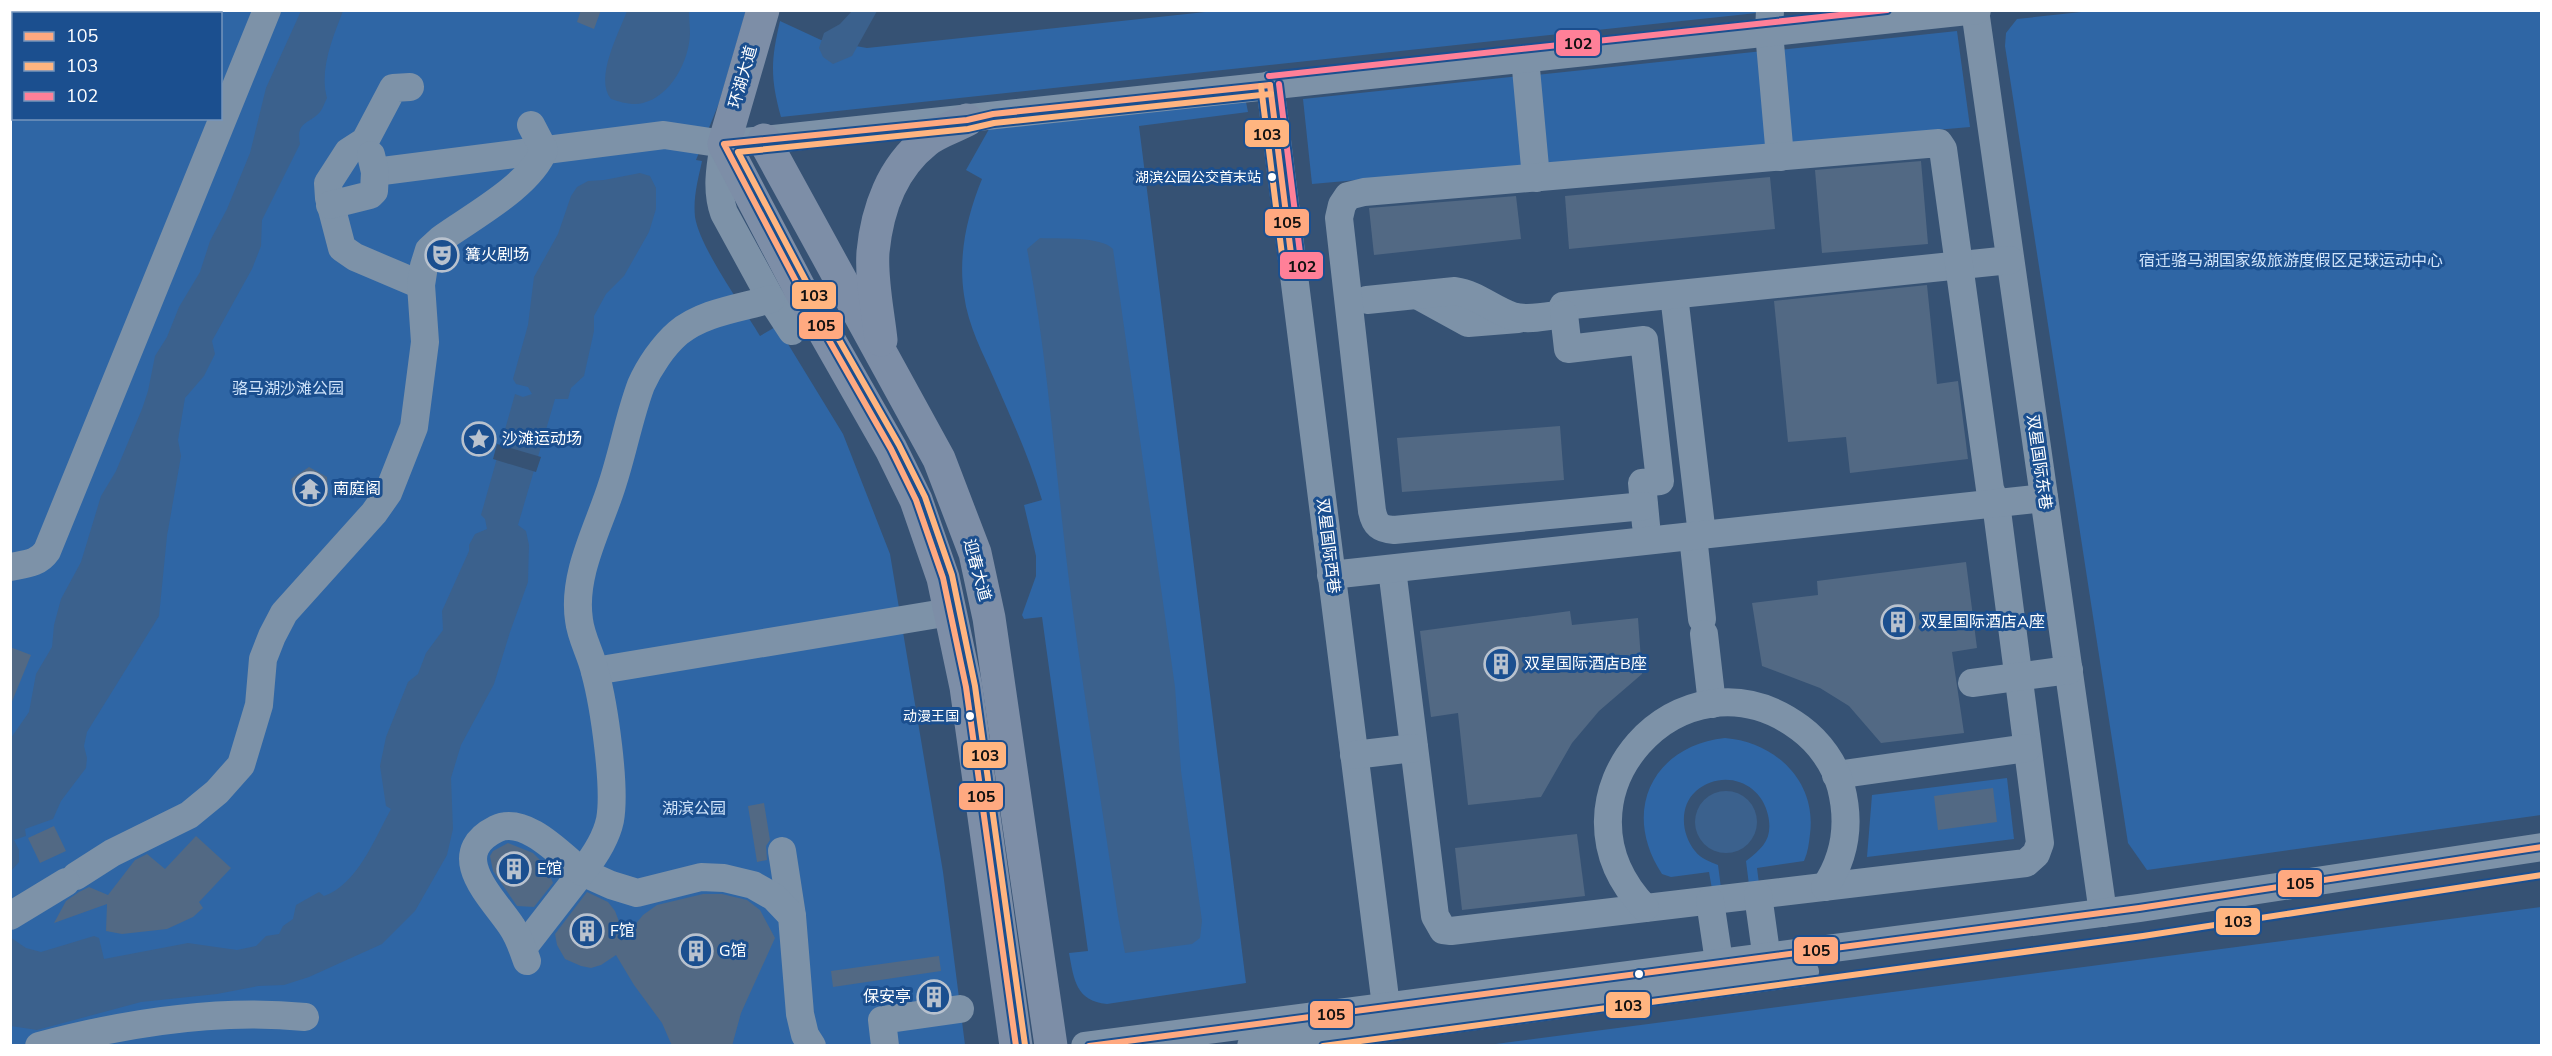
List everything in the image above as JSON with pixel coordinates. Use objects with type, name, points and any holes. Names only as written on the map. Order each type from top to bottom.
[{"type":"main road","name":"环湖大道","points":[[724,144],[763,10]]},
{"type":"main road","points":[[882,353],[873,254],[887,191],[907,160],[927,141],[967,120]]},
{"type":"main road","name":"迎春大道","points":[[764,141],[939,459],[975,553],[989,618],[1051,1046]]},
{"type":"main road","points":[[724,144],[801,291],[891,449],[920,511],[943,578],[967,699],[1016,1046]]},
{"type":"street","points":[[10,567],[34,562],[42,558],[47,551],[267,10]]},
{"type":"street","points":[[375,172],[664,135],[724,144],[967,120],[993,114],[1525,58],[1769,21],[1976,11]]},
{"type":"street","name":"双星国际东巷","points":[[1976,11],[2103,913]]},
{"type":"street","points":[[1769,21],[1780,157]]},
{"type":"street","points":[[1525,58],[1536,177]]},
{"type":"street","name":"双星国际西巷","points":[[1270,85],[1386,1006]]},
{"type":"street","points":[[410,87],[393,88],[362,145],[348,152],[328,183],[330,205],[342,248],[421,285]]},
{"type":"street","points":[[16,913],[112,853],[189,815],[217,792],[241,765],[259,705],[263,659],[272,636],[285,613],[375,513],[388,493],[414,427],[424,342],[421,285],[429,250],[441,239],[525,180],[540,162],[544,150],[531,125]]},
{"type":"street","points":[[1392,569],[1435,916],[1443,930],[1451,931],[2026,863],[2036,854],[2040,843],[1996,503],[1990,489],[1943,149],[1939,143],[1536,177],[1348,196],[1342,205],[1339,218],[1357,292],[1350,326],[1372,511],[1375,521],[1382,529],[1394,530],[1644,506]]},
{"type":"street","points":[[724,144],[718,178],[719,199],[732,230],[792,331]]},
{"type":"street","points":[[330,205],[370,195],[374,191],[375,172],[371,152],[362,145]]},
{"type":"street","points":[[1660,481],[1644,340],[1568,349],[1563,306],[2010,260]]},
{"type":"street","points":[[1357,292],[1417,295],[1455,291],[1465,293],[1513,316],[1525,318],[1564,314]]},
{"type":"street","points":[[1674,295],[1695,478],[1703,626],[1712,705]]},
{"type":"street","points":[[771,299],[707,317],[678,333],[658,357],[642,384],[580,584],[579,620],[595,671],[609,769],[610,820],[593,859],[582,872],[525,955],[513,928],[480,884],[474,857],[476,845],[486,834],[500,827],[527,829],[582,872],[611,885],[637,893],[701,878],[724,878],[753,885],[774,897],[792,916]]},
{"type":"street","points":[[1695,478],[1642,483],[1646,526],[1698,530]]},
{"type":"street","points":[[1331,575],[1698,530],[2044,498]]},
{"type":"street","points":[[595,671],[950,612]]},
{"type":"street","points":[[1972,683],[2068,670]]},
{"type":"street","points":[[1645,908],[1633,896],[1621,878],[1609,841],[1608,822],[1614,783],[1633,749],[1662,723],[1679,714],[1712,705],[1736,704],[1775,712],[1808,733],[1821,748],[1836,775],[1845,802],[1844,842],[1834,875],[1825,887]]},
{"type":"street","points":[[1354,755],[1414,748]]},
{"type":"street","points":[[1836,775],[2027,748]]},
{"type":"street","points":[[1768,967],[2103,913],[2541,847]]},
{"type":"street","points":[[782,851],[792,916],[800,1014],[805,1035],[812,1046]]},
{"type":"street","points":[[1085,1046],[1386,1006],[1720,973],[2132,928],[2541,866]]},
{"type":"street","points":[[1758,895],[1768,967]]},
{"type":"street","points":[[1710,901],[1720,973]]},
{"type":"street","points":[[1251,1046],[1720,973]]},
{"type":"street","points":[[885,1046],[882,1020],[960,1009]]},
{"type":"street","points":[[39,1046],[102,1029],[161,1020],[268,1013],[304,1017]]},
{"type":"green space","points":[[1224,10],[1757,11],[1757,13],[781,117],[773,79],[773,58],[780,21],[821,40],[867,48]]},
{"type":"green space","name":"宿迁骆马湖国家级旅游度假区足球运动中心","points":[[2100,10],[2541,11],[2541,815],[2147,870],[2128,843],[2005,46],[2006,33],[2017,19]]},
{"type":"green space","name":"骆马湖沙滩公园","points":[[10,11],[746,11],[719,103],[696,160],[702,161],[695,196],[695,217],[713,261],[760,336],[777,326],[843,434],[890,554],[943,872],[965,1045],[11,1045]]},
{"type":"green space","points":[[1957,31],[1970,127],[1787,143],[1779,50]]},
{"type":"green space","points":[[1763,51],[1771,144],[1544,164],[1536,75]]},
{"type":"green space","points":[[1520,76],[1527,165],[1312,184],[1303,99]]},
{"type":"green space","points":[[1246,102],[1248,112],[1139,126],[1246,983],[1107,1004],[1089,999],[1078,988],[1069,953],[1088,951],[1042,617],[1024,619],[1022,615],[1036,576],[1036,556],[1024,505],[1042,500],[966,306],[962,280],[963,250],[968,221],[982,179],[966,170],[993,122]]},
{"type":"green space","points":[[1725,738],[1760,747],[1776,756],[1789,768],[1807,797],[1810,834],[1804,861],[1757,868],[1759,884],[1749,885],[1746,861],[1758,851],[1768,836],[1768,815],[1764,804],[1758,794],[1740,782],[1718,780],[1707,784],[1691,797],[1684,820],[1687,837],[1695,851],[1702,858],[1718,865],[1721,888],[1712,889],[1709,872],[1671,877],[1662,874],[1650,851],[1644,828],[1645,806],[1651,786],[1662,768],[1679,754],[1700,744]]},
{"type":"green space","points":[[2007,778],[2014,839],[1867,857],[1872,795]]},
{"type":"green space","points":[[2541,907],[2541,1045],[1488,1045]]},
{"type":"shaded area","points":[[301,11],[343,11],[331,43],[326,65],[327,98],[320,112],[301,127],[300,144],[262,220],[261,246],[252,269],[212,341],[215,354],[204,376],[185,398],[178,440],[181,456],[167,536],[159,616],[87,732],[84,746],[87,758],[86,768],[61,801],[53,819],[25,829],[26,836],[14,840],[19,850],[19,862],[11,871],[11,738],[29,712],[36,674],[52,647],[54,625],[61,599],[81,562],[101,496],[116,471],[142,409],[155,356],[167,337],[179,307],[200,272],[210,241],[227,209],[250,153],[266,88]]},
{"type":"shaded area","points":[[627,11],[689,11],[689,44],[677,76],[662,93],[639,104],[611,99],[606,90],[606,68]]},
{"type":"shaded area","points":[[852,11],[877,11],[852,56],[833,64],[823,57],[819,48],[824,33],[840,24]]},
{"type":"shaded area","points":[[640,173],[650,176],[656,188],[656,209],[649,232],[624,276],[606,294],[594,316],[594,331],[584,376],[571,388],[568,399],[555,399],[518,525],[526,531],[529,545],[528,582],[494,684],[461,745],[451,778],[453,829],[447,855],[415,911],[382,944],[309,977],[284,985],[258,986],[217,994],[141,1002],[37,1030],[11,1026],[10,937],[26,948],[41,952],[94,936],[99,938],[104,959],[188,943],[237,950],[256,946],[266,936],[279,934],[283,926],[293,919],[296,905],[319,892],[324,896],[336,890],[346,882],[364,859],[391,809],[386,806],[380,766],[386,737],[408,682],[418,674],[426,653],[443,630],[442,611],[469,551],[469,545],[475,534],[487,529],[485,519],[481,515],[515,394],[523,397],[532,394],[528,387],[516,384],[513,379],[528,325],[534,277],[558,234],[571,196],[577,187],[588,181]]},
{"type":"shaded area","points":[[1040,238],[1089,240],[1113,249],[1175,687],[1181,771],[1202,921],[1200,938],[1192,944],[1125,953],[1081,668],[1043,350],[1027,249]]},
{"type":"shaded area","points":[[1720,791],[1732,791],[1748,800],[1755,810],[1757,822],[1755,834],[1748,844],[1732,853],[1720,853],[1709,848],[1700,839],[1695,828],[1695,816],[1700,805],[1709,796]]},
{"type":"pier","points":[[497,444],[541,457],[536,472],[493,459]]},
{"type":"building","points":[[581,10],[601,10],[594,29],[577,22]]},
{"type":"building","points":[[1921,161],[1928,244],[1822,253],[1815,170]]},
{"type":"building","points":[[1770,177],[1775,229],[1569,249],[1565,196]]},
{"type":"building","points":[[1516,196],[1521,239],[1374,255],[1369,208]]},
{"type":"building","points":[[1927,285],[1937,384],[1958,381],[1968,459],[1850,473],[1846,437],[1788,442],[1774,301]]},
{"type":"building","points":[[1560,426],[1564,480],[1402,492],[1397,438]]},
{"type":"building","points":[[309,467],[327,477],[328,495],[312,507],[294,499],[291,479]]},
{"type":"building","points":[[1966,562],[1977,648],[1952,652],[1964,733],[1881,743],[1849,706],[1820,688],[1762,666],[1752,603],[1818,595],[1817,581]]},
{"type":"building","points":[[1570,611],[1572,625],[1638,618],[1642,674],[1599,711],[1572,743],[1541,797],[1468,805],[1458,713],[1431,717],[1420,631]]},
{"type":"building","points":[[10,647],[31,655],[11,704],[10,703]]},
{"type":"building","points":[[1993,788],[1997,822],[1938,830],[1934,796]]},
{"type":"building","points":[[764,803],[770,840],[766,846],[767,860],[757,862],[748,806]]},
{"type":"building","points":[[54,826],[66,851],[40,863],[28,838]]},
{"type":"building","points":[[1577,834],[1585,896],[1462,910],[1455,848]]},
{"type":"building","points":[[196,836],[231,868],[199,902],[203,908],[193,917],[167,929],[122,934],[106,931],[107,904],[54,923],[66,901],[79,892],[89,887],[108,895],[135,860],[147,854],[165,869]]},
{"type":"building","name":"E馆","points":[[508,843],[533,853],[546,866],[553,883],[534,907],[517,906],[493,871],[490,856],[493,851]]},
{"type":"building","name":"G馆","points":[[587,892],[608,902],[615,911],[625,937],[643,915],[657,905],[703,894],[722,894],[747,900],[760,910],[775,938],[741,1013],[732,1046],[672,1046],[662,1023],[634,985],[616,955],[601,965],[591,968],[565,959],[557,945],[555,934]]},
{"type":"building","points":[[939,956],[941,971],[833,987],[831,971]]},
{"type":"transit line","name":"102","points":[[1269,76],[1887,10]]},
{"type":"transit line","name":"102","points":[[1279,84],[1302,269]]},
{"type":"transit line","name":"105","points":[[1270,85],[1293,270]]},
{"type":"transit line","name":"105","points":[[1016,1046],[966,687],[943,578],[916,500],[891,449],[801,291],[724,144],[967,120],[993,114],[1270,85]]},
{"type":"transit line","name":"103","points":[[1261,86],[1284,271]]},
{"type":"transit line","name":"103","points":[[1025,1045],[975,686],[952,575],[925,497],[899,445],[809,287],[738,152],[968,129],[994,123],[1271,94]]},
{"type":"transit line","name":"105","points":[[1089,1046],[2139,908],[2542,847]]},
{"type":"transit line","name":"103","points":[[1323,1046],[2143,936],[2542,875]]},
{"type":"place","name":"湖滨公园公交首末站","points":[[1272,177]]},
{"type":"place","name":"篝火剧场","points":[[442,255]]},
{"type":"place","name":"沙滩运动场","points":[[479,439]]},
{"type":"place","name":"南庭阁","points":[[310,489]]},
{"type":"place","name":"双星国际酒店A座","points":[[1898,622]]},
{"type":"place","name":"双星国际酒店B座","points":[[1501,664]]},
{"type":"place","name":"动漫王国","points":[[970,716]]},
{"type":"place","name":"E馆","points":[[514,869]]},
{"type":"place","name":"F馆","points":[[587,931]]},
{"type":"place","name":"G馆","points":[[696,951]]},
{"type":"place","name":"保安亭","points":[[934,997]]},
{"type":"park label","name":"湖滨公园","points":[[694,809]]}]
